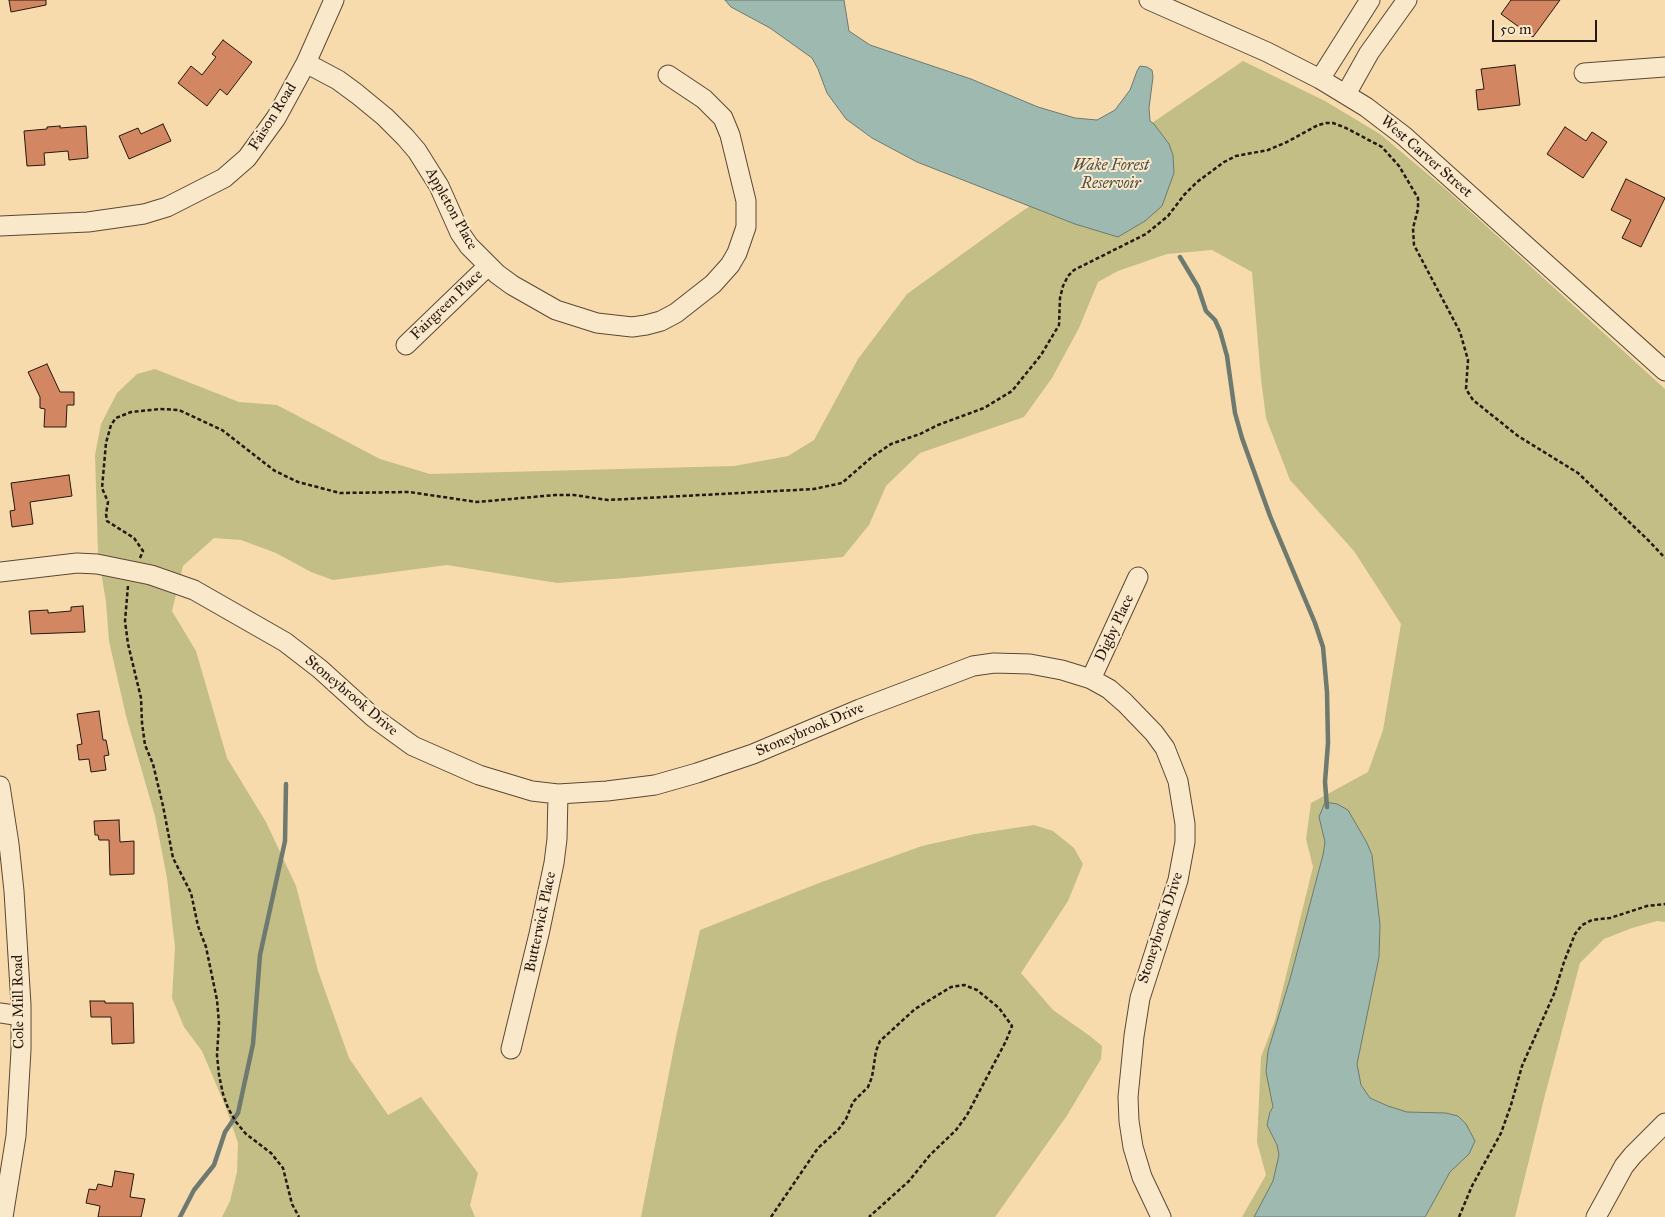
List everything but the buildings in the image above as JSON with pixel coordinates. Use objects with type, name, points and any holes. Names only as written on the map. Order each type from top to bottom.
[{"type":"street","name":"Faison Road","points":[[0,226],[88,222],[144,214],[167,207],[194,195],[224,178],[247,158],[276,118],[306,63],[334,0]]},
{"type":"street","name":"West Carver Street","points":[[1149,0],[1267,52],[1320,79],[1372,112],[1404,136],[1665,371]]},
{"type":"street","points":[[1320,79],[1370,0]]},
{"type":"street","points":[[1346,94],[1370,54],[1408,0]]},
{"type":"street","name":"Appleton Place","points":[[306,63],[338,80],[357,94],[385,117],[405,137],[417,151],[439,186],[460,233],[469,246],[488,266],[512,285],[556,310],[597,323],[632,327],[646,326],[676,313],[690,304],[722,275],[733,259],[742,240],[747,214],[746,201],[730,135],[723,118],[704,99],[668,75]]},
{"type":"street","points":[[1584,73],[1665,67]]},
{"type":"street","name":"Fairgreen Place","points":[[406,344],[488,266]]},
{"type":"street","name":"Stoneybrook Drive","points":[[0,572],[77,563],[97,564],[151,575],[194,590],[285,642],[320,669],[373,717],[413,746],[454,766],[505,784],[532,791],[558,794],[607,791],[655,785],[697,773],[754,754],[860,709],[973,666],[994,663],[1030,664],[1062,670],[1091,679],[1109,689],[1125,703],[1154,733],[1165,748],[1178,781],[1185,824],[1185,842],[1178,880],[1140,998],[1128,1097],[1133,1148],[1142,1177],[1161,1217]]},
{"type":"street","name":"Digby Place","points":[[1091,679],[1138,577]]},
{"type":"street","name":"Cole Mill Road","points":[[0,786],[10,844],[14,886],[21,1016],[16,1136],[5,1176],[2,1217]]},
{"type":"street","name":"Butterwick Place","points":[[511,1049],[554,863],[557,839],[558,794]]},
{"type":"street","points":[[0,1013],[21,1016]]},
{"type":"street","points":[[1596,1217],[1624,1166],[1665,1123]]},
{"type":"path","points":[[299,1217],[292,1204],[286,1177],[278,1160],[246,1134],[236,1122],[228,1108],[219,1075],[217,1000],[206,946],[198,926],[191,893],[173,858],[153,764],[145,745],[141,698],[128,644],[125,621],[128,584],[143,551],[134,538],[107,521],[108,502],[102,488],[106,442],[111,426],[116,418],[131,412],[160,409],[179,410],[222,430],[275,472],[298,482],[340,494],[409,492],[477,502],[555,495],[574,495],[608,500],[814,489],[842,483],[890,444],[920,434],[938,424],[984,408],[1012,391],[1041,355],[1059,325],[1060,298],[1063,286],[1068,276],[1074,270],[1146,234],[1168,216],[1197,182],[1224,162],[1244,154],[1268,150],[1318,125],[1334,123],[1382,147],[1399,166],[1418,198],[1418,209],[1413,228],[1414,245],[1460,332],[1468,360],[1466,389],[1473,400],[1518,436],[1578,473],[1665,558]]},
{"type":"path","points":[[1459,1217],[1472,1186],[1501,1133],[1522,1066],[1554,994],[1575,934],[1582,925],[1592,920],[1610,918],[1647,906],[1665,904]]},
{"type":"path","points":[[771,1217],[818,1148],[838,1130],[846,1119],[853,1102],[868,1087],[872,1078],[876,1050],[880,1041],[915,1009],[951,987],[964,985],[977,990],[999,1008],[1012,1026],[1006,1041],[967,1116],[956,1130],[930,1155],[909,1181],[869,1217]]},
{"type":"shaded area","points":[[1243,61],[1325,101],[1380,134],[1449,192],[1665,389],[1665,922],[1657,921],[1604,939],[1580,963],[1515,1217],[1242,1217],[1266,1175],[1257,1142],[1261,1057],[1275,1020],[1313,867],[1306,839],[1311,803],[1368,772],[1383,730],[1401,624],[1354,551],[1290,480],[1266,418],[1252,272],[1212,250],[1167,254],[1118,271],[1098,282],[1079,328],[1052,378],[1024,417],[920,453],[886,486],[869,525],[843,557],[557,583],[447,565],[333,580],[311,572],[276,553],[241,540],[214,538],[183,566],[172,611],[196,651],[227,758],[266,822],[296,886],[318,971],[349,1058],[388,1115],[421,1097],[478,1173],[470,1205],[475,1217],[222,1217],[230,1201],[237,1172],[238,1143],[226,1108],[202,1051],[184,1027],[172,998],[175,947],[167,878],[155,816],[126,716],[109,641],[106,602],[98,553],[95,455],[101,424],[117,393],[137,374],[155,369],[239,402],[277,405],[380,459],[430,474],[734,466],[788,456],[814,440],[858,359],[907,294],[1008,221]]},
{"type":"shaded area","points":[[1034,825],[1053,831],[1074,848],[1083,864],[1068,901],[1021,973],[1053,1010],[1102,1046],[1101,1059],[1066,1117],[995,1217],[641,1217],[676,1037],[700,930],[819,883],[922,846],[975,834]]},
{"type":"water","name":"Wake Forest Reservoir","points":[[725,0],[844,0],[849,31],[870,45],[971,79],[1038,107],[1075,118],[1097,120],[1115,110],[1130,90],[1140,66],[1147,67],[1152,70],[1153,77],[1149,108],[1150,121],[1169,144],[1173,155],[1174,173],[1162,206],[1145,221],[1118,237],[1075,224],[917,162],[872,138],[846,119],[827,93],[812,58],[770,28],[731,7]]},
{"type":"water","points":[[1325,802],[1337,804],[1348,810],[1372,855],[1380,925],[1379,957],[1357,1064],[1361,1085],[1370,1098],[1388,1106],[1407,1112],[1446,1113],[1458,1116],[1466,1124],[1475,1141],[1469,1154],[1450,1172],[1425,1217],[1254,1217],[1273,1181],[1279,1155],[1277,1145],[1267,1125],[1273,1107],[1266,1072],[1268,1051],[1290,979],[1323,855],[1325,842],[1319,817]]},
{"type":"waterway","points":[[1180,257],[1198,287],[1206,311],[1215,320],[1220,331],[1227,356],[1235,413],[1242,438],[1270,516],[1315,623],[1323,647],[1327,692],[1328,743],[1325,782],[1327,807]]},
{"type":"waterway","points":[[180,1217],[194,1190],[214,1165],[225,1132],[238,1113],[253,1044],[260,955],[285,841],[286,784]]}]
